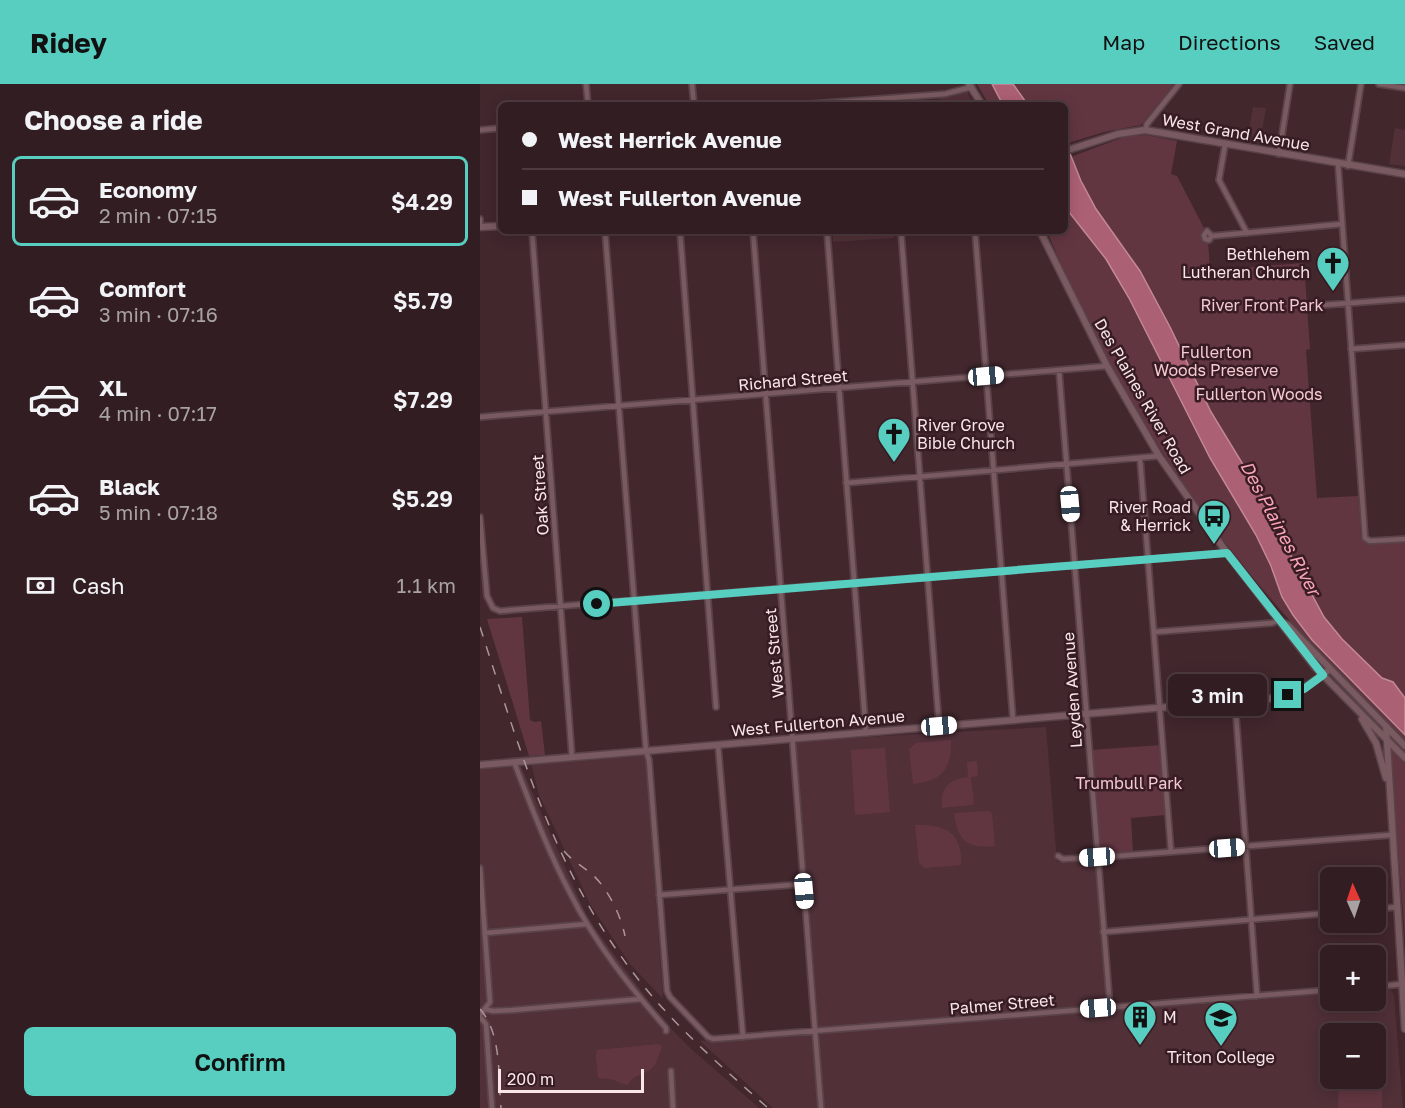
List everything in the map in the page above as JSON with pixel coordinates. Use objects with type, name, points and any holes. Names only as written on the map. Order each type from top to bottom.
[{"type":"main road","points":[[970,86],[980,102]]},
{"type":"main road","name":"West Grand Avenue","points":[[1068,151],[1118,134],[1145,130],[1405,174]]},
{"type":"main road","points":[[480,227],[498,226]]},
{"type":"main road","name":"Des Plaines River Road","points":[[1041,234],[1107,366],[1159,456],[1227,553],[1282,621],[1405,746]]},
{"type":"main road","name":"Des Plaines River Road","points":[[1282,621],[1284,628],[1323,675],[1405,759]]},
{"type":"main road","name":"West Fullerton Avenue","points":[[480,765],[1234,702],[1288,695],[1304,689],[1330,669]]},
{"type":"main road","points":[[1355,708],[1377,743],[1388,784]]},
{"type":"main road","points":[[1386,726],[1391,835],[1405,1029]]},
{"type":"street","points":[[586,84],[588,102]]},
{"type":"street","points":[[692,84],[694,102]]},
{"type":"street","points":[[1145,130],[1147,123],[1179,84]]},
{"type":"street","points":[[1279,154],[1290,84]]},
{"type":"street","points":[[1348,166],[1361,84]]},
{"type":"street","points":[[1379,84],[1405,88]]},
{"type":"street","points":[[850,102],[945,94],[970,86]]},
{"type":"street","points":[[905,97],[906,102]]},
{"type":"street","points":[[480,130],[498,128]]},
{"type":"street","points":[[1225,144],[1219,180],[1247,233]]},
{"type":"street","points":[[1338,164],[1366,540],[1405,539]]},
{"type":"street","points":[[480,219],[480,227]]},
{"type":"street","points":[[1212,236],[1342,224]]},
{"type":"street","name":"Oak Street","points":[[532,234],[572,757]]},
{"type":"street","points":[[605,234],[633,601],[646,751],[649,760],[659,896],[804,884]]},
{"type":"street","points":[[680,234],[716,707]]},
{"type":"street","name":"West Street","points":[[753,234],[821,1108]]},
{"type":"street","points":[[828,234],[866,732]]},
{"type":"street","points":[[901,234],[939,726]]},
{"type":"street","points":[[975,234],[1013,720]]},
{"type":"street","points":[[1310,306],[1405,299]]},
{"type":"street","points":[[1351,349],[1405,345]]},
{"type":"street","name":"Richard Street","points":[[480,417],[1107,366]]},
{"type":"street","name":"Leyden Avenue","points":[[1059,370],[1110,1007]]},
{"type":"street","points":[[846,483],[1159,456]]},
{"type":"street","points":[[1140,458],[1172,852]]},
{"type":"street","points":[[480,517],[486,585],[491,605],[495,610],[500,611],[1227,553]]},
{"type":"street","points":[[1154,632],[1282,621]]},
{"type":"street","points":[[1234,702],[1257,996]]},
{"type":"street","points":[[718,745],[743,1036]]},
{"type":"street","points":[[514,762],[540,830],[570,894],[612,962],[666,1028],[666,1031]]},
{"type":"street","points":[[1059,856],[1063,859],[1097,857],[1391,835]]},
{"type":"street","points":[[480,868],[490,1002],[480,1016],[486,1024],[492,1108]]},
{"type":"street","name":"Palmer Street","points":[[659,896],[669,996],[711,1039],[1320,991]]},
{"type":"street","points":[[1386,909],[1397,908]]},
{"type":"street","points":[[1103,932],[1320,914]]},
{"type":"street","points":[[485,933],[587,924]]},
{"type":"street","points":[[1386,986],[1402,984]]},
{"type":"street","points":[[485,1009],[513,1010],[641,999]]},
{"type":"street","points":[[671,1071],[674,1108]]},
{"type":"shaded area","points":[[992,84],[1013,84],[1026,102],[1001,102]]},
{"type":"shaded area","points":[[966,90],[972,102],[941,102],[938,96]]},
{"type":"shaded area","points":[[1253,107],[1266,108],[1260,143],[1247,141]]},
{"type":"shaded area","points":[[1395,128],[1405,130],[1405,166],[1389,164]]},
{"type":"shaded area","points":[[1068,148],[1081,181],[1096,209],[1140,271],[1211,412],[1269,507],[1288,550],[1324,617],[1342,639],[1382,678],[1393,682],[1405,698],[1405,735],[1312,640],[1293,615],[1282,597],[1271,566],[1256,535],[1210,458],[1129,298],[1106,259],[1068,211]]},
{"type":"shaded area","points":[[833,234],[894,234],[894,238],[833,242]]},
{"type":"shaded area","points":[[1046,727],[1057,862],[1096,859],[1109,1011],[1320,995],[1320,1011],[1386,1011],[1386,990],[1391,990],[1394,996],[1403,1108],[773,1108],[700,1041],[819,1031],[796,741]]},
{"type":"shaded area","points":[[645,754],[663,999],[630,964],[590,904],[539,795],[531,763]]},
{"type":"shaded area","points":[[517,757],[588,919],[662,1019],[689,1047],[759,1108],[480,1108],[480,761]]},
{"type":"green space","points":[[977,84],[1174,84],[1141,125],[1104,132],[1068,143],[1068,102],[987,102]]},
{"type":"green space","name":"Fullerton Woods Preserve","points":[[1147,135],[1177,141],[1171,174],[1177,176],[1205,230],[1201,237],[1204,241],[1208,241],[1210,270],[1304,263],[1310,349],[1306,350],[1317,498],[1358,496],[1361,537],[1365,543],[1405,542],[1405,741],[1271,599],[1205,515],[1174,470],[1117,376],[1068,279],[1048,234],[1068,234],[1068,158],[1127,136]]},
{"type":"green space","points":[[522,617],[530,720],[541,721],[545,755],[529,756],[487,619]]},
{"type":"green space","points":[[951,740],[949,759],[943,772],[932,780],[913,784],[909,749],[916,743]]},
{"type":"green space","name":"Trumbull Park","points":[[1161,745],[1166,815],[1131,818],[1133,853],[1102,854],[1099,850],[1091,750]]},
{"type":"green space","points":[[885,748],[890,812],[855,815],[851,750]]},
{"type":"green space","points":[[1390,749],[1405,763],[1405,938]]},
{"type":"green space","points":[[977,761],[978,776],[971,777],[974,803],[942,808],[944,790],[955,780],[968,777],[967,762]]},
{"type":"green space","points":[[989,811],[992,814],[995,846],[978,846],[965,841],[958,830],[954,813]]},
{"type":"green space","points":[[915,825],[935,826],[950,832],[959,845],[961,865],[925,868],[919,863]]},
{"type":"green space","points":[[659,1044],[662,1047],[655,1065],[633,1078],[627,1085],[610,1079],[598,1078],[597,1050]]},
{"type":"green space","points":[[1339,1089],[1382,1089],[1382,1108],[1338,1108]]},
{"type":"railway","points":[[480,627],[544,813],[586,901],[612,943],[656,1001],[702,1049],[768,1108]]},
{"type":"railway","points":[[564,851],[594,876],[605,889],[617,912],[625,936]]},
{"type":"railway","points":[[480,1009],[487,1019],[496,1043],[501,1108]]},
{"type":"place","name":"Bethlehem Lutheran Church","points":[[1333,292]]},
{"type":"place","name":"River Grove Bible Church","points":[[894,463]]},
{"type":"place","name":"River Road & Herrick","points":[[1214,545]]},
{"type":"place","name":"M","points":[[1140,1046]]},
{"type":"place","name":"Triton College","points":[[1221,1047]]},
{"type":"route","points":[[597,604],[1227,553],[1323,675],[1304,689],[1288,695]]},
{"type":"park label","name":"River Front Park","points":[[1262,305]]},
{"type":"park label","name":"Fullerton Woods","points":[[1259,394]]},
{"type":"water label","name":"Des Plaines River","points":[[1281,528]]}]
